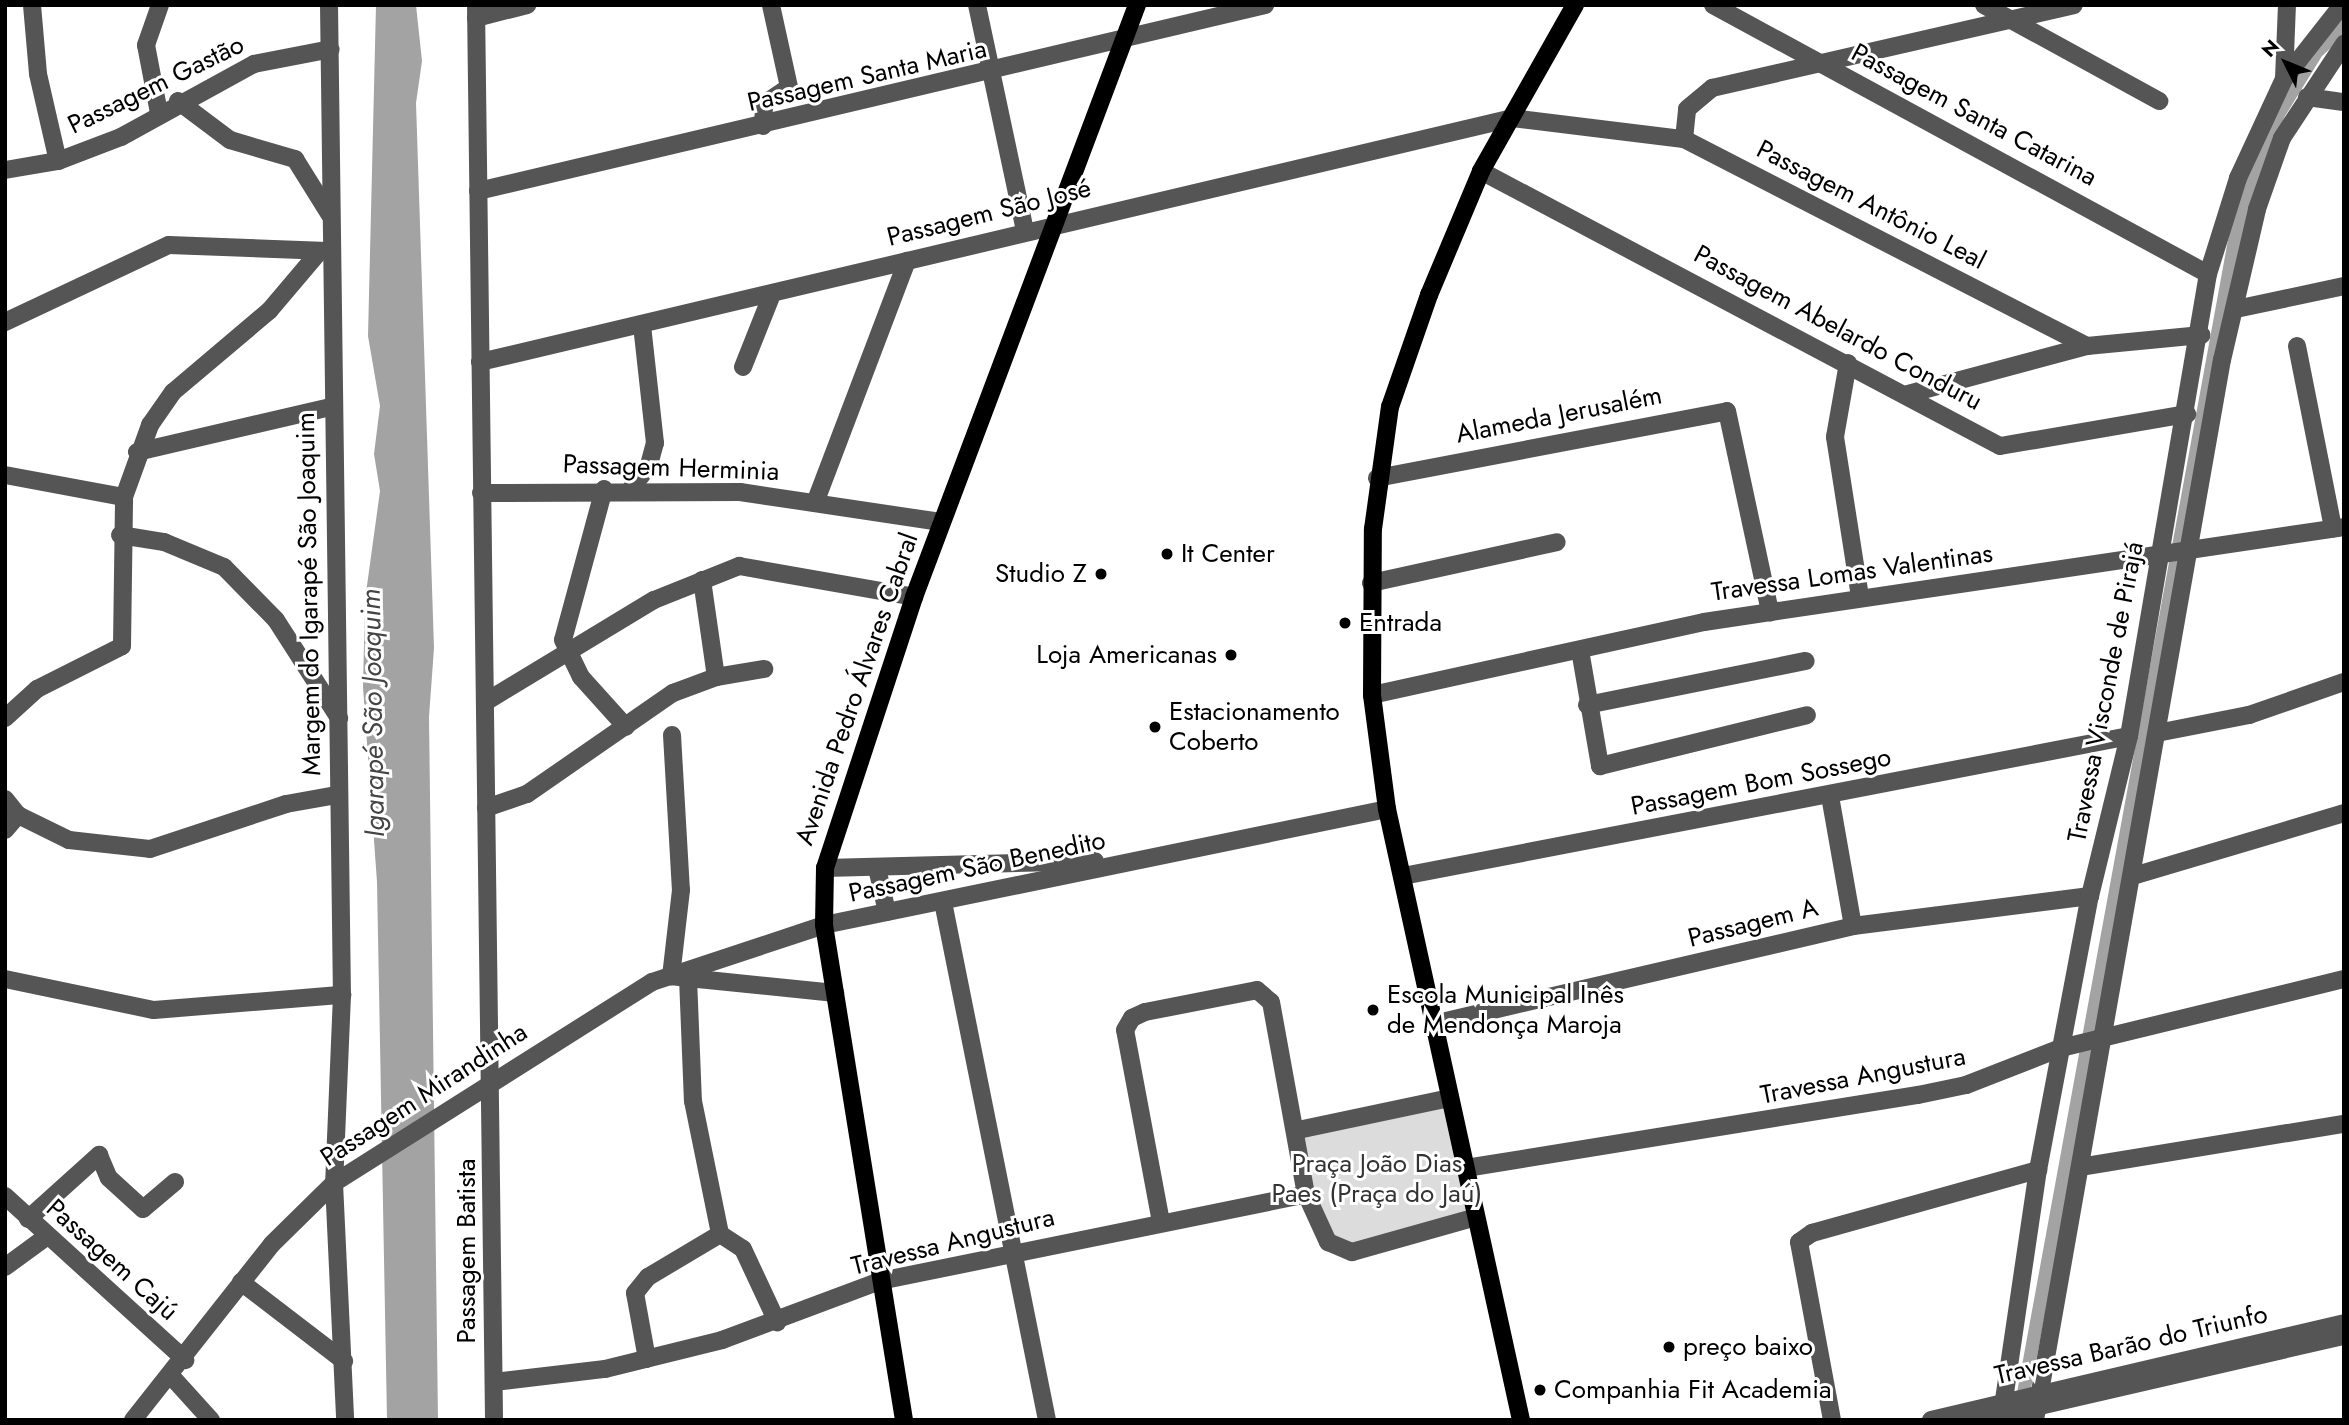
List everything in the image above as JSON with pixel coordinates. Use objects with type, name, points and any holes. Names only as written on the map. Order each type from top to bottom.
[{"type":"main road","name":"Avenida Pedro Álvares Cabral","points":[[904,1420],[824,925],[825,868],[941,522],[1052,223],[1137,5]]},
{"type":"main road","points":[[1521,1420],[1473,1218],[1466,1168],[1387,809],[1372,695],[1371,583],[1377,478],[1390,407],[1481,171],[1575,5]]},
{"type":"street","points":[[32,5],[38,74],[58,161]]},
{"type":"street","points":[[159,113],[146,45],[160,5]]},
{"type":"street","name":"Margem do Igarapé São Joaquim","points":[[329,5],[331,218],[326,252],[334,407],[339,718],[337,795],[342,995],[340,1179],[345,1420]]},
{"type":"street","points":[[492,1083],[485,808],[487,701],[481,492],[476,12],[527,5]]},
{"type":"street","points":[[763,126],[764,104],[789,87],[771,5]]},
{"type":"street","points":[[977,5],[1025,231]]},
{"type":"street","name":"Passagem Santa Maria","points":[[478,191],[992,74],[1265,5]]},
{"type":"street","name":"Passagem Santa Catarina","points":[[1713,5],[2208,274]]},
{"type":"street","points":[[1984,5],[2159,101]]},
{"type":"street","points":[[1684,139],[1687,109],[1699,95],[1816,60],[2074,5]]},
{"type":"street","points":[[2284,79],[2287,5]]},
{"type":"street","name":"Travessa Visconde de Pirajá","points":[[2036,1406],[2157,733],[2177,555],[2187,414],[2201,335],[2208,274],[2238,178],[2284,79],[2342,5]]},
{"type":"street","name":"Travessa Visconde de Pirajá","points":[[2005,1410],[2038,1170],[2068,1047],[2090,896],[2177,555],[2257,209],[2282,138],[2344,44]]},
{"type":"street","name":"Passagem Gastão","points":[[5,170],[58,161],[121,137],[178,101],[254,64],[331,49]]},
{"type":"street","points":[[2307,97],[2344,102]]},
{"type":"street","points":[[178,101],[230,140],[295,159],[331,218]]},
{"type":"street","name":"Passagem Antônio Leal","points":[[1512,118],[1684,139],[2087,346]]},
{"type":"street","name":"Passagem São José","points":[[480,362],[772,294],[1052,223],[1512,118]]},
{"type":"street","name":"Passagem Abelardo Conduru","points":[[1481,171],[1908,394],[2000,446],[2187,414]]},
{"type":"street","points":[[5,322],[169,245],[326,252]]},
{"type":"street","points":[[5,718],[57,678],[122,646],[120,535],[124,497],[137,452],[173,392],[269,311],[326,252]]},
{"type":"street","points":[[815,503],[906,261]]},
{"type":"street","points":[[2236,309],[2344,286]]},
{"type":"street","points":[[743,367],[772,294]]},
{"type":"street","points":[[631,489],[649,465],[655,443],[642,325]]},
{"type":"street","points":[[1908,394],[2087,346],[2201,335]]},
{"type":"street","points":[[2297,346],[2338,527]]},
{"type":"street","points":[[1848,363],[1835,437],[1860,596]]},
{"type":"street","points":[[137,452],[334,407]]},
{"type":"street","name":"Alameda Jerusalém","points":[[1377,478],[1720,410],[1732,416],[1770,612]]},
{"type":"street","points":[[5,475],[124,497]]},
{"type":"street","points":[[604,489],[565,628],[565,648],[581,677],[626,727]]},
{"type":"street","name":"Passagem Herminia","points":[[481,492],[631,489],[751,493],[941,522]]},
{"type":"street","name":"Travessa Lomas Valentinas","points":[[1372,695],[1580,650],[1860,596],[2177,555],[2338,527]]},
{"type":"street","points":[[120,535],[164,542],[224,568],[276,620],[339,718]]},
{"type":"street","points":[[1371,583],[1558,542]]},
{"type":"street","points":[[487,701],[565,648],[702,580],[750,566],[914,597]]},
{"type":"street","points":[[702,580],[716,677]]},
{"type":"street","points":[[1580,650],[1587,705],[1600,766],[1807,715]]},
{"type":"street","points":[[1587,705],[1806,661]]},
{"type":"street","points":[[485,808],[527,794],[674,693],[716,677],[764,669]]},
{"type":"street","points":[[2157,733],[2249,715],[2344,682]]},
{"type":"street","points":[[672,735],[681,890],[679,977],[693,1101],[720,1234]]},
{"type":"street","name":"Passagem Bom Sossego","points":[[1403,876],[1830,796],[2129,736]]},
{"type":"street","points":[[5,799],[18,815],[69,840],[150,849],[286,804],[337,795]]},
{"type":"street","points":[[1830,796],[1853,926]]},
{"type":"street","name":"Passagem São Benedito","points":[[824,925],[1387,809]]},
{"type":"street","points":[[2133,876],[2344,813]]},
{"type":"street","points":[[5,830],[18,815]]},
{"type":"street","name":"Passagem São Benedito","points":[[825,868],[1141,859]]},
{"type":"street","points":[[877,868],[887,912]]},
{"type":"street","name":"Passagem A","points":[[1433,1024],[1853,926],[2090,896]]},
{"type":"street","points":[[943,902],[1047,1420]]},
{"type":"street","name":"Passagem Mirandinha","points":[[133,1420],[172,1377],[241,1282],[340,1179],[615,1001],[824,925]]},
{"type":"street","points":[[679,977],[835,993]]},
{"type":"street","points":[[5,979],[153,1010],[342,995]]},
{"type":"street","name":"Travessa Angustura","points":[[1466,1168],[1918,1095],[2068,1047],[2344,979]]},
{"type":"street","points":[[1161,1222],[1125,1040],[1132,1017],[1266,993],[1298,1130],[1306,1194],[1323,1236],[1344,1252],[1473,1218]]},
{"type":"street","name":"Passagem Batista","points":[[492,1083],[494,1420]]},
{"type":"street","points":[[1298,1130],[1450,1098]]},
{"type":"street","points":[[2080,1167],[2344,1124]]},
{"type":"street","points":[[28,1219],[99,1155],[109,1178],[143,1209],[175,1182]]},
{"type":"street","points":[[1832,1420],[1798,1242],[1812,1233],[2038,1170]]},
{"type":"street","name":"Travessa Angustura","points":[[494,1382],[648,1359],[777,1322],[880,1282],[1306,1194]]},
{"type":"street","name":"Passagem Cajú","points":[[5,1196],[46,1237],[185,1360]]},
{"type":"street","points":[[648,1359],[635,1293],[648,1277],[720,1234],[737,1239],[777,1322]]},
{"type":"street","points":[[5,1267],[46,1237]]},
{"type":"street","points":[[241,1282],[344,1361]]},
{"type":"street","name":"Travessa Barão do Triunfo","points":[[1931,1420],[2036,1406],[2297,1341],[2344,1323]]},
{"type":"street","name":"Travessa Barão do Triunfo","points":[[2297,1341],[2344,1336]]},
{"type":"street","points":[[172,1377],[211,1420]]},
{"type":"street","name":"Travessa Barão do Triunfo","points":[[1979,1420],[2005,1410]]},
{"type":"green space","name":"Praça João Dias Paes (Praça do Jaú)","points":[[1455,1097],[1485,1224],[1356,1251],[1322,1231],[1301,1128]]},
{"type":"water","name":"Igarapé São Joaquim","points":[[376,5],[416,5],[422,61],[416,103],[434,648],[429,717],[438,1420],[387,1420],[377,882],[363,687],[365,600],[380,491],[374,454],[380,406],[368,336]]},
{"type":"water","points":[[2344,10],[2344,36],[2322,56],[2285,116],[2260,179],[2025,1420],[2012,1420],[2230,229],[2265,121]]},
{"type":"place","name":"It Center","points":[[1167,554]]},
{"type":"place","name":"Studio Z","points":[[1101,574]]},
{"type":"place","name":"Entrada","points":[[1345,623]]},
{"type":"place","name":"Loja Americanas","points":[[1231,655]]},
{"type":"place","name":"Estacionamento Coberto","points":[[1155,727]]},
{"type":"place","name":"Escola Municipal Inês de Mendonça Maroja","points":[[1373,1010]]},
{"type":"place","name":"preço baixo","points":[[1669,1347]]},
{"type":"place","name":"Companhia Fit Academia","points":[[1540,1390]]}]
